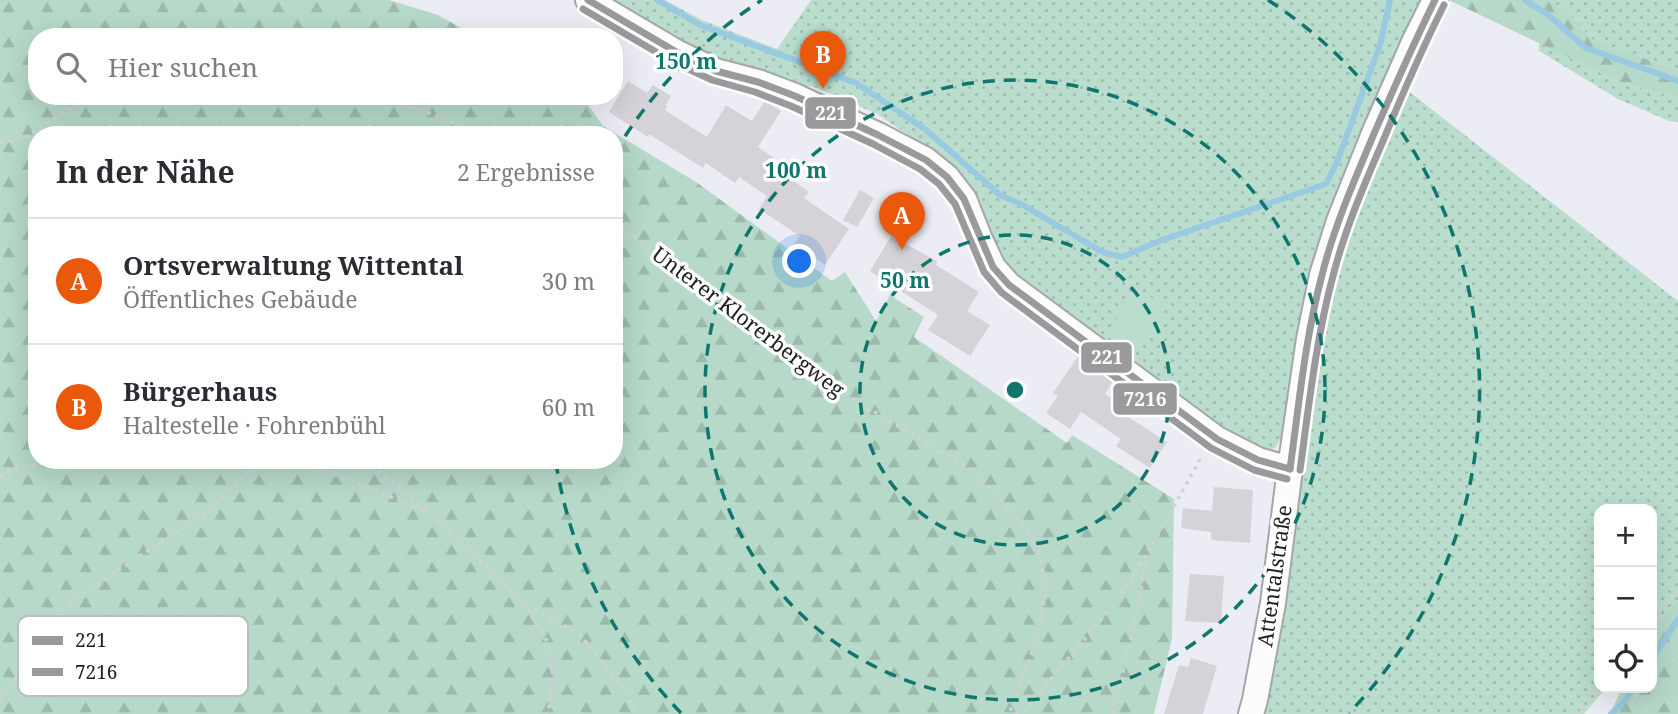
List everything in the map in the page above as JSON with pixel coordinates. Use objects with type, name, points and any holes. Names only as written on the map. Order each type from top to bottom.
[{"type":"street","points":[[588,0],[678,53],[716,71],[758,82],[795,96],[926,160],[947,177],[964,199],[993,267],[1009,285],[1214,437],[1258,460],[1290,469]]},
{"type":"street","name":"Attentalstraße","points":[[1251,714],[1273,603],[1309,339],[1322,275],[1339,221],[1375,131],[1435,0]]},
{"type":"path","points":[[43,126],[76,105]]},
{"type":"path","points":[[409,105],[460,126]]},
{"type":"path","points":[[0,142],[28,135]]},
{"type":"path","name":"Unterer Klorerbergweg","points":[[623,228],[803,369],[973,471],[1034,537],[1045,577],[1045,595],[1039,634],[1009,714]]},
{"type":"path","points":[[1015,714],[1025,710],[1120,597],[1214,437]]},
{"type":"path","points":[[0,477],[28,467]]},
{"type":"path","points":[[59,616],[72,601],[208,511],[251,469]]},
{"type":"path","points":[[322,469],[428,512]]},
{"type":"path","points":[[376,469],[428,512],[526,606],[548,643],[553,668],[550,704],[546,714]]},
{"type":"path","points":[[1113,714],[1138,612],[1147,554]]},
{"type":"path","points":[[1657,612],[1678,590]]},
{"type":"path","points":[[526,606],[581,636],[625,689],[635,714]]},
{"type":"path","points":[[0,701],[18,675]]},
{"type":"path","points":[[1577,714],[1594,692]]},
{"type":"path","points":[[1634,693],[1648,714]]},
{"type":"green space","points":[[0,0],[389,0],[438,15],[461,28],[28,28],[28,105],[588,105],[603,126],[28,126],[28,469],[623,469],[623,138],[696,182],[832,281],[845,272],[876,321],[890,295],[924,317],[914,337],[1067,443],[1072,435],[1174,499],[1172,639],[1154,714],[0,714]]},
{"type":"green space","points":[[598,0],[665,0],[702,20],[777,49],[811,0],[1448,0],[1407,90],[1678,301],[1678,600],[1657,623],[1657,504],[1594,504],[1594,693],[1602,693],[1584,714],[1258,714],[1303,445],[1281,438],[1275,448],[1255,453],[1013,277],[940,164],[907,134],[877,114],[817,88],[730,69]]},
{"type":"green space","points":[[1449,0],[1549,0],[1565,10],[1593,40],[1678,70],[1678,98],[1620,82]]},
{"type":"green space","points":[[1549,0],[1678,0],[1678,70],[1593,40],[1565,10]]},
{"type":"green space","points":[[1539,43],[1620,82],[1678,98],[1678,122],[1669,121],[1618,99],[1539,51]]},
{"type":"green space","points":[[1137,288],[1167,308],[1138,351],[1108,331]]},
{"type":"green space","points":[[1678,600],[1678,714],[1610,714],[1620,693],[1657,693],[1657,623]]},
{"type":"building","points":[[628,81],[647,93],[653,85],[671,96],[665,110],[707,137],[726,105],[752,121],[765,101],[781,111],[758,147],[774,158],[770,164],[809,192],[804,198],[849,229],[825,265],[794,244],[800,236],[759,209],[767,196],[739,177],[735,183],[706,163],[703,168],[609,112],[613,105],[623,105],[623,89]]},
{"type":"building","points":[[860,190],[874,198],[857,227],[843,220]]},
{"type":"building","points":[[891,236],[937,261],[936,265],[979,292],[967,311],[990,325],[970,356],[928,330],[938,315],[870,271]]},
{"type":"building","points":[[1079,355],[1113,381],[1105,394],[1125,408],[1122,413],[1167,442],[1150,468],[1116,446],[1121,439],[1081,412],[1070,429],[1046,413],[1058,396],[1053,393]]},
{"type":"building","points":[[1214,487],[1253,490],[1250,543],[1211,540],[1211,532],[1181,528],[1183,508],[1212,511]]},
{"type":"building","points":[[1190,574],[1224,576],[1221,623],[1185,621]]},
{"type":"building","points":[[1191,658],[1217,666],[1203,714],[1164,714],[1179,665],[1188,667]]},
{"type":"waterway","points":[[657,0],[700,25],[856,83],[925,129],[1000,195],[1023,205],[1102,252],[1122,257],[1162,240],[1326,184],[1337,162],[1380,45],[1390,0]]},
{"type":"waterway","points":[[1525,0],[1547,14],[1586,48],[1678,81]]},
{"type":"waterway","points":[[1657,651],[1678,619]]},
{"type":"waterway","points":[[1611,714],[1630,693]]},
{"type":"transit line","name":"221","points":[[588,0],[678,53],[716,71],[758,82],[795,96],[926,160],[947,177],[964,199],[993,267],[1009,285],[1217,439],[1258,460],[1290,469]]},
{"type":"transit line","name":"221","points":[[1290,469],[1307,347],[1332,239],[1366,153],[1435,0]]},
{"type":"transit line","name":"7216","points":[[1300,470],[1317,348],[1338,259],[1369,174],[1444,5]]},
{"type":"transit line","name":"7216","points":[[583,9],[615,28]]},
{"type":"transit line","name":"7216","points":[[623,33],[673,62],[712,80],[791,106],[920,169],[939,184],[955,204],[984,272],[1002,293],[1211,448],[1254,470],[1287,479]]},
{"type":"place","name":"Bürgerhaus","points":[[823,89]]},
{"type":"place","name":"Ortsverwaltung Wittental","points":[[902,250]]}]
